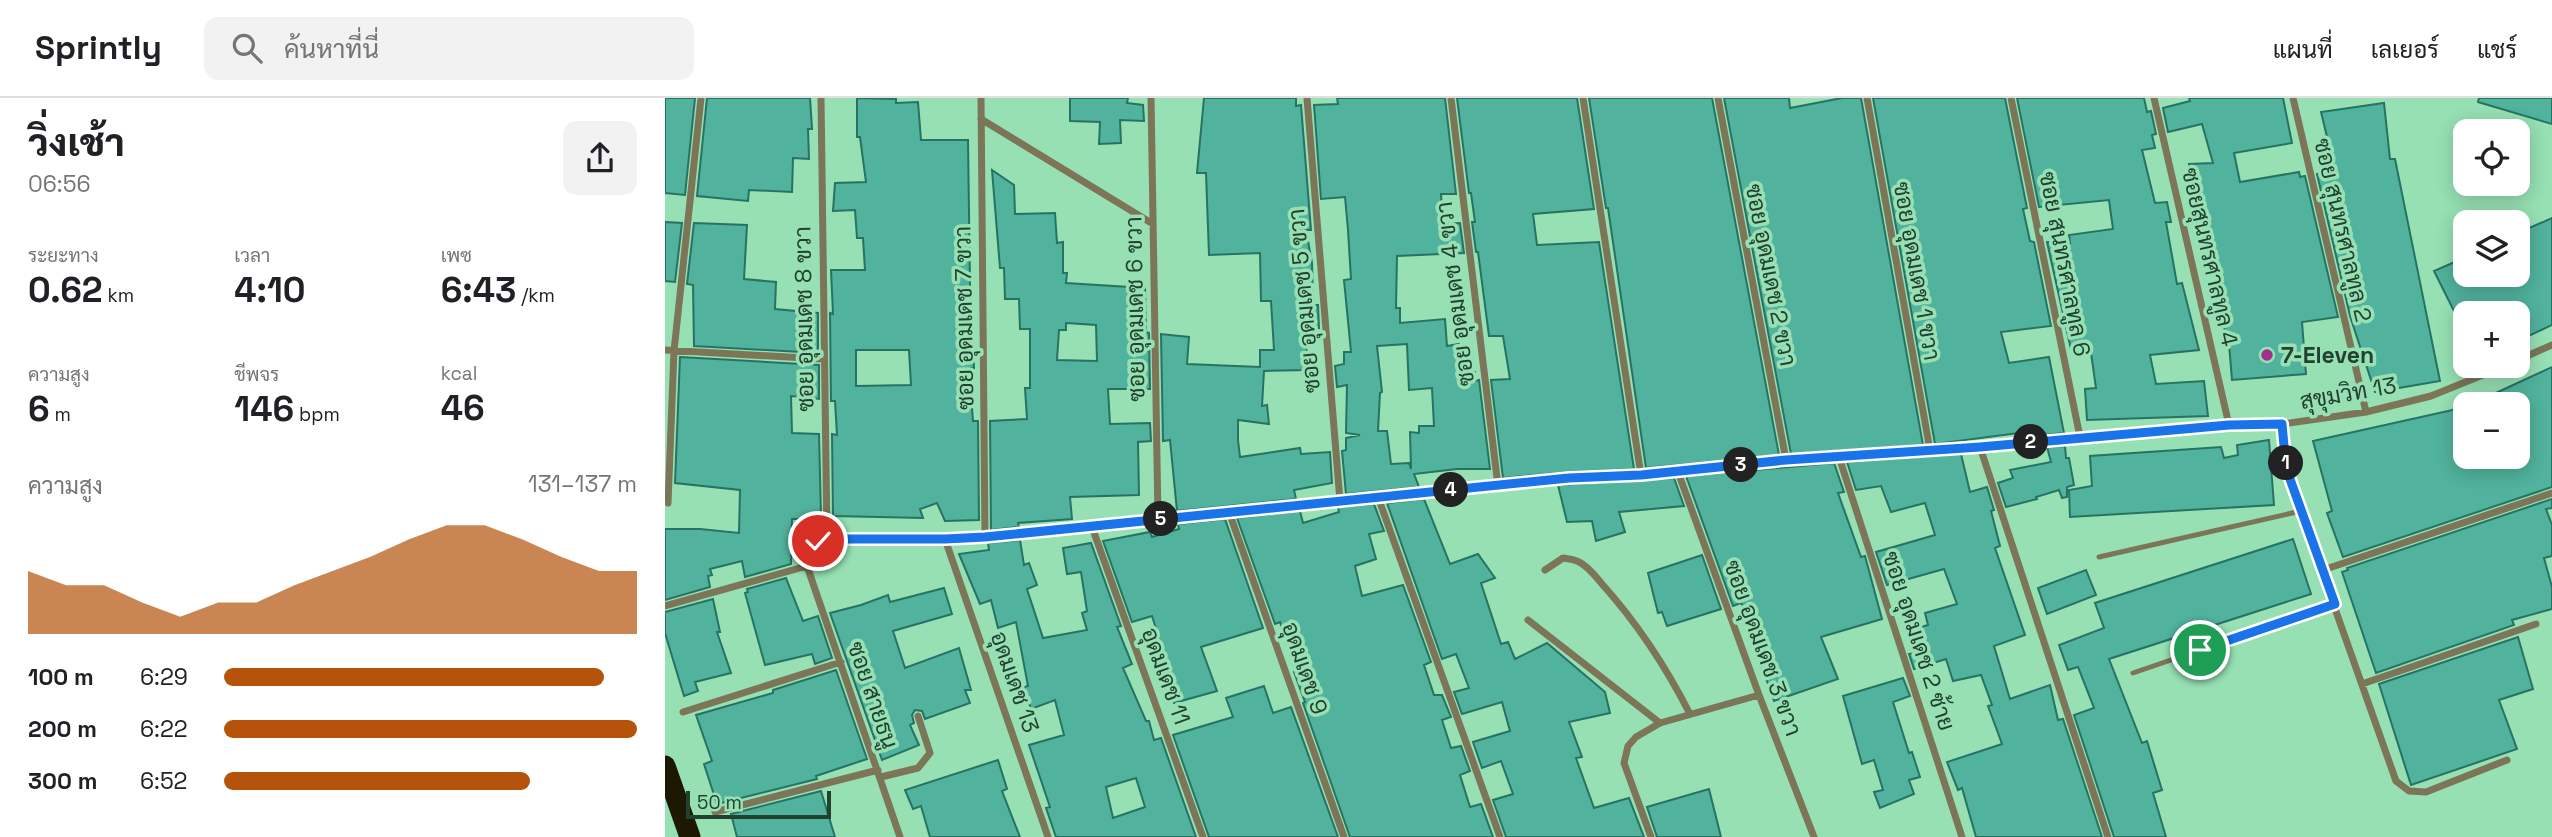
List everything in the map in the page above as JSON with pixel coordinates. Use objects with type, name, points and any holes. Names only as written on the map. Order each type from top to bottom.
[{"type":"highway","points":[[665,766],[690,837]]},
{"type":"street","points":[[668,503],[669,350],[701,98]]},
{"type":"street","name":"ซอย อุดมเดช 8 ขวา","points":[[821,98],[827,539]]},
{"type":"street","name":"ซอย อุดมเดช 7 ขวา","points":[[981,98],[985,537]]},
{"type":"street","name":"ซอย อุดมเดช 6 ขวา","points":[[1151,98],[1158,519]]},
{"type":"street","name":"ซอย อุดมเดช 5 ขวา","points":[[1307,98],[1341,501]]},
{"type":"street","name":"ซอย อุดมเดช 4 ขวา","points":[[1451,98],[1498,486]]},
{"type":"street","points":[[1583,98],[1641,475]]},
{"type":"street","name":"ซอย อุดมเดช 2 ขวา","points":[[1718,98],[1786,460]]},
{"type":"street","name":"ซอย อุดมเดช 1 ขวา","points":[[1867,98],[1930,450]]},
{"type":"street","name":"ซอย สุนทรศาลทูล 6","points":[[2011,98],[2080,437]]},
{"type":"street","name":"ซอยสุนทรศาลทูล 4","points":[[2154,98],[2229,425]]},
{"type":"street","name":"ซอย สุนทรศาลทูล 2","points":[[2293,98],[2366,412]]},
{"type":"street","points":[[981,119],[1153,223]]},
{"type":"street","points":[[2530,355],[2552,345]]},
{"type":"street","points":[[669,350],[823,359]]},
{"type":"street","name":"สุขุมวิท 13","points":[[827,539],[985,537],[1569,478],[1641,475],[1786,460],[1980,447],[2229,425],[2282,424],[2366,412],[2431,396],[2475,378]]},
{"type":"street","points":[[2282,424],[2286,468],[2396,780],[2409,791],[2426,792],[2507,760]]},
{"type":"street","points":[[1980,447],[2108,837]]},
{"type":"street","name":"ซอย อุดมเดช 2 ซ้าย","points":[[1839,457],[1962,837]]},
{"type":"street","name":"ซอย อุดมเดช 3 ขวา","points":[[1678,471],[1814,837]]},
{"type":"street","points":[[2323,570],[2552,493]]},
{"type":"street","points":[[1378,497],[1500,837]]},
{"type":"street","name":"อุดมเดช 9","points":[[1229,512],[1344,837]]},
{"type":"street","name":"อุดมเดช 11","points":[[1092,527],[1203,837]]},
{"type":"street","points":[[665,606],[807,566],[812,547],[827,539]]},
{"type":"street","name":"อุดมเดช 13","points":[[945,539],[1048,837]]},
{"type":"street","points":[[1545,570],[1563,558],[1580,562],[1620,604],[1651,645],[1672,677],[1690,714]]},
{"type":"street","name":"ซอย สายธนู","points":[[807,566],[900,837]]},
{"type":"street","points":[[1528,620],[1660,723]]},
{"type":"street","points":[[2363,684],[2536,624]]},
{"type":"street","points":[[683,712],[841,662]]},
{"type":"street","points":[[1651,837],[1624,763],[1628,746],[1636,737],[1660,723],[1759,695]]},
{"type":"street","points":[[715,812],[880,774],[918,768],[930,753],[918,716]]},
{"type":"lane","points":[[2099,557],[2301,511]]},
{"type":"lane","points":[[2133,673],[2335,604]]},
{"type":"building","points":[[665,98],[695,98],[685,195],[665,193]]},
{"type":"building","points":[[707,98],[810,98],[812,129],[808,129],[809,159],[793,158],[792,192],[749,190],[748,201],[697,196]]},
{"type":"building","points":[[857,98],[896,99],[896,103],[918,102],[921,140],[968,140],[974,368],[969,368],[973,421],[978,421],[979,520],[945,521],[937,503],[920,509],[923,518],[833,516],[832,434],[837,435],[835,401],[831,401],[831,270],[865,270],[863,238],[857,238],[855,210],[833,211],[835,183],[866,182],[860,137],[857,137]],"holes":[[[856,350],[909,350],[911,385],[856,386]]]},
{"type":"building","points":[[1070,98],[1128,98],[1127,103],[1143,105],[1144,121],[1120,120],[1121,143],[1099,144],[1100,122],[1070,121]]},
{"type":"building","points":[[1204,98],[1296,98],[1296,106],[1301,105],[1311,230],[1306,230],[1312,263],[1313,305],[1318,305],[1319,328],[1306,329],[1307,370],[1264,371],[1262,406],[1267,405],[1269,424],[1238,420],[1238,440],[1240,457],[1300,448],[1301,454],[1330,452],[1332,483],[1294,490],[1296,499],[1177,511],[1170,440],[1163,441],[1161,334],[1189,337],[1187,364],[1260,367],[1260,350],[1274,350],[1271,301],[1261,301],[1260,253],[1209,255],[1206,173],[1197,173]]},
{"type":"building","points":[[1337,98],[1445,98],[1456,194],[1441,194],[1443,224],[1460,223],[1464,253],[1397,256],[1396,308],[1400,308],[1400,323],[1445,319],[1447,346],[1459,344],[1462,373],[1475,372],[1475,381],[1479,380],[1490,469],[1457,469],[1414,474],[1419,487],[1346,494],[1342,451],[1346,450],[1346,438],[1360,435],[1346,433],[1347,385],[1337,387],[1335,366],[1344,364],[1344,352],[1351,352],[1344,280],[1351,279],[1348,230],[1345,197],[1321,199],[1314,105],[1338,104]],"holes":[[[1407,344],[1409,390],[1432,388],[1434,426],[1419,426],[1419,433],[1410,432],[1411,469],[1409,463],[1391,464],[1387,431],[1378,431],[1382,392],[1377,346]]]},
{"type":"building","points":[[1457,98],[1577,98],[1594,209],[1533,214],[1537,245],[1599,242],[1634,469],[1503,478],[1491,380],[1510,379],[1503,336],[1489,336]]},
{"type":"building","points":[[1589,98],[1712,98],[1779,455],[1646,468]]},
{"type":"building","points":[[1724,98],[1789,98],[1790,108],[1842,98],[1861,98],[1923,445],[1791,454]]},
{"type":"building","points":[[1873,98],[2005,98],[2027,208],[2023,209],[2030,241],[2034,242],[2051,326],[2001,332],[2009,363],[2049,357],[2064,433],[2043,435],[2041,430],[1935,444]]},
{"type":"building","points":[[2017,98],[2144,98],[2147,112],[2151,111],[2156,134],[2152,135],[2155,148],[2142,150],[2155,203],[2167,202],[2171,222],[2166,222],[2177,284],[2182,283],[2199,350],[2150,355],[2156,384],[2204,381],[2208,416],[2087,420],[2085,389],[2096,388],[2091,353],[2072,354],[2047,242],[2070,243],[2069,235],[2113,229],[2109,200],[2039,207]]},
{"type":"building","points":[[2189,98],[2283,98],[2292,143],[2234,153],[2240,182],[2299,172],[2300,177],[2305,176],[2338,317],[2302,322],[2306,374],[2232,380],[2228,332],[2225,332],[2209,246],[2191,190],[2189,164],[2213,163],[2202,124],[2168,132],[2163,108],[2190,101]]},
{"type":"building","points":[[2479,98],[2552,98],[2552,124],[2478,102]]},
{"type":"building","points":[[2384,103],[2390,159],[2395,159],[2440,381],[2375,392],[2350,316],[2317,174],[2335,170],[2321,112]]},
{"type":"building","points":[[992,170],[1014,185],[1015,214],[1055,213],[1057,243],[1063,242],[1063,273],[1067,273],[1066,283],[1145,288],[1150,389],[1108,389],[1110,424],[1150,423],[1151,441],[1138,442],[1139,495],[1070,497],[1072,519],[1018,523],[1019,527],[991,530],[990,421],[1027,419],[1025,388],[1030,388],[1030,329],[1020,329],[1019,299],[1005,299],[1004,268],[1000,268]],"holes":[[[1066,323],[1096,325],[1097,361],[1057,360],[1059,330],[1066,330]]]},
{"type":"building","points":[[2552,218],[2552,325],[2530,335],[2530,301],[2453,301],[2453,309],[2434,271],[2453,263],[2453,287],[2530,287],[2530,228]]},
{"type":"building","points":[[665,222],[682,223],[675,282],[665,281]]},
{"type":"building","points":[[694,223],[747,225],[744,279],[776,282],[775,309],[818,313],[818,353],[694,346],[693,285],[687,284]]},
{"type":"building","points":[[680,357],[819,365],[819,399],[791,396],[792,433],[819,434],[821,516],[817,516],[817,519],[792,519],[791,564],[745,577],[742,561],[710,569],[710,587],[665,600],[665,529],[739,533],[740,490],[675,483]]},
{"type":"building","points":[[2552,367],[2552,487],[2343,557],[2327,513],[2332,511],[2313,441],[2453,410],[2453,469],[2530,469],[2530,392],[2498,392]]},
{"type":"building","points":[[2269,440],[2274,505],[2070,517],[2069,490],[2092,486],[2090,456],[2221,447],[2224,458],[2238,455],[2237,445]]},
{"type":"building","points":[[2065,446],[2074,485],[2067,487],[2067,497],[2062,498],[2059,490],[2006,507],[1998,483],[2013,478],[2010,470],[2051,462],[2047,447]]},
{"type":"building","points":[[1961,454],[1970,492],[1987,487],[2000,546],[1995,548],[2025,635],[1994,646],[2010,699],[2050,685],[2058,720],[2063,719],[2102,837],[1976,837],[1962,788],[1958,790],[1947,762],[2002,744],[1988,706],[1992,705],[1981,675],[1953,681],[1946,659],[1914,669],[1909,654],[1915,653],[1910,630],[1928,625],[1925,613],[1957,604],[1944,569],[1887,585],[1876,552],[1935,535],[1925,503],[1891,512],[1881,486],[1856,490],[1847,462]]},
{"type":"building","points":[[1834,463],[1844,492],[1838,493],[1861,557],[1865,556],[1882,619],[1821,637],[1838,679],[1774,701],[1745,609],[1741,603],[1733,606],[1686,476]]},
{"type":"building","points":[[1674,478],[1684,506],[1619,512],[1625,532],[1596,541],[1592,521],[1567,522],[1558,485]]},
{"type":"building","points":[[1424,499],[1450,564],[1478,554],[1495,578],[1481,583],[1501,644],[1508,642],[1515,659],[1547,643],[1605,692],[1610,713],[1569,722],[1582,757],[1576,758],[1594,808],[1629,798],[1644,837],[1506,837],[1493,800],[1513,794],[1501,761],[1482,768],[1473,742],[1510,731],[1502,702],[1462,714],[1454,692],[1469,688],[1456,654],[1442,659],[1387,503]]},
{"type":"building","points":[[2552,499],[2552,508],[2546,509],[2552,525],[2552,556],[2544,558],[2552,587],[2552,609],[2512,620],[2514,625],[2376,673],[2342,572],[2348,570],[2347,568]]},
{"type":"building","points":[[1374,504],[1384,531],[1369,534],[1376,559],[1355,566],[1362,596],[1403,585],[1431,662],[1424,665],[1434,695],[1442,695],[1451,717],[1442,720],[1451,748],[1461,746],[1470,771],[1460,775],[1470,807],[1481,804],[1493,837],[1350,837],[1303,703],[1305,702],[1280,622],[1275,624],[1237,518],[1300,511],[1303,523],[1339,512],[1338,507]]},
{"type":"building","points":[[1225,519],[1263,628],[1201,647],[1217,691],[1174,703],[1160,656],[1164,654],[1152,616],[1132,622],[1103,541],[1150,532],[1152,537],[1179,529],[1178,524]]},
{"type":"building","points":[[2293,539],[2311,594],[2109,659],[2142,743],[2147,741],[2162,790],[2153,793],[2166,837],[2114,837],[2074,715],[2094,708],[2078,667],[2068,670],[2059,645],[2104,628],[2095,603]]},
{"type":"building","points":[[1020,540],[1024,565],[1029,563],[1037,585],[1027,589],[1043,638],[1087,630],[1082,613],[1087,611],[1081,572],[1067,574],[1063,548],[1091,543],[1121,626],[1117,627],[1132,664],[1123,668],[1146,721],[1149,721],[1154,740],[1161,738],[1196,837],[1056,837],[1046,808],[1050,807],[1029,745],[1064,735],[1055,700],[1031,709],[1024,687],[1028,686],[1016,622],[998,628],[991,600],[980,604],[959,554],[989,550],[988,543]],"holes":[[[1136,778],[1145,807],[1113,818],[1106,787]]]},
{"type":"building","points":[[1702,555],[1721,609],[1667,626],[1662,612],[1658,613],[1648,573]]},
{"type":"building","points":[[2086,570],[2096,595],[2047,614],[2038,588]]},
{"type":"building","points":[[786,578],[803,621],[818,616],[832,658],[815,664],[812,654],[765,665],[745,593],[748,592],[747,589]]},
{"type":"building","points":[[944,588],[952,614],[893,631],[905,668],[959,648],[971,690],[965,690],[970,703],[925,719],[922,711],[915,710],[912,715],[914,723],[910,725],[919,745],[882,760],[830,613],[888,595],[890,602]]},
{"type":"building","points":[[713,599],[720,632],[717,632],[731,673],[695,682],[698,691],[684,696],[665,633],[665,612]]},
{"type":"building","points":[[2518,637],[2533,689],[2499,700],[2517,749],[2411,785],[2379,684]]},
{"type":"building","points":[[836,670],[867,759],[816,776],[817,779],[717,804],[704,764],[712,761],[696,715],[773,693],[773,690]]},
{"type":"building","points":[[1903,678],[1910,696],[1893,702],[1909,753],[1912,752],[1920,777],[1909,780],[1914,794],[1880,808],[1874,792],[1883,790],[1874,760],[1862,764],[1843,696]]},
{"type":"building","points":[[1264,686],[1273,713],[1291,707],[1338,837],[1209,837],[1173,735],[1233,717],[1226,698]]},
{"type":"building","points":[[998,760],[1007,789],[1002,791],[1020,837],[930,837],[921,806],[913,809],[905,790]]},
{"type":"building","points":[[1709,789],[1721,837],[1657,837],[1647,807]]},
{"type":"building","points":[[821,791],[835,837],[737,837],[731,814]]},
{"type":"place","name":"7-Eleven","points":[[2267,355]]},
{"type":"route","points":[[818,541],[985,537],[1569,478],[1641,475],[1786,460],[1980,447],[2229,425],[2282,424],[2286,468],[2335,604],[2200,650]]}]
